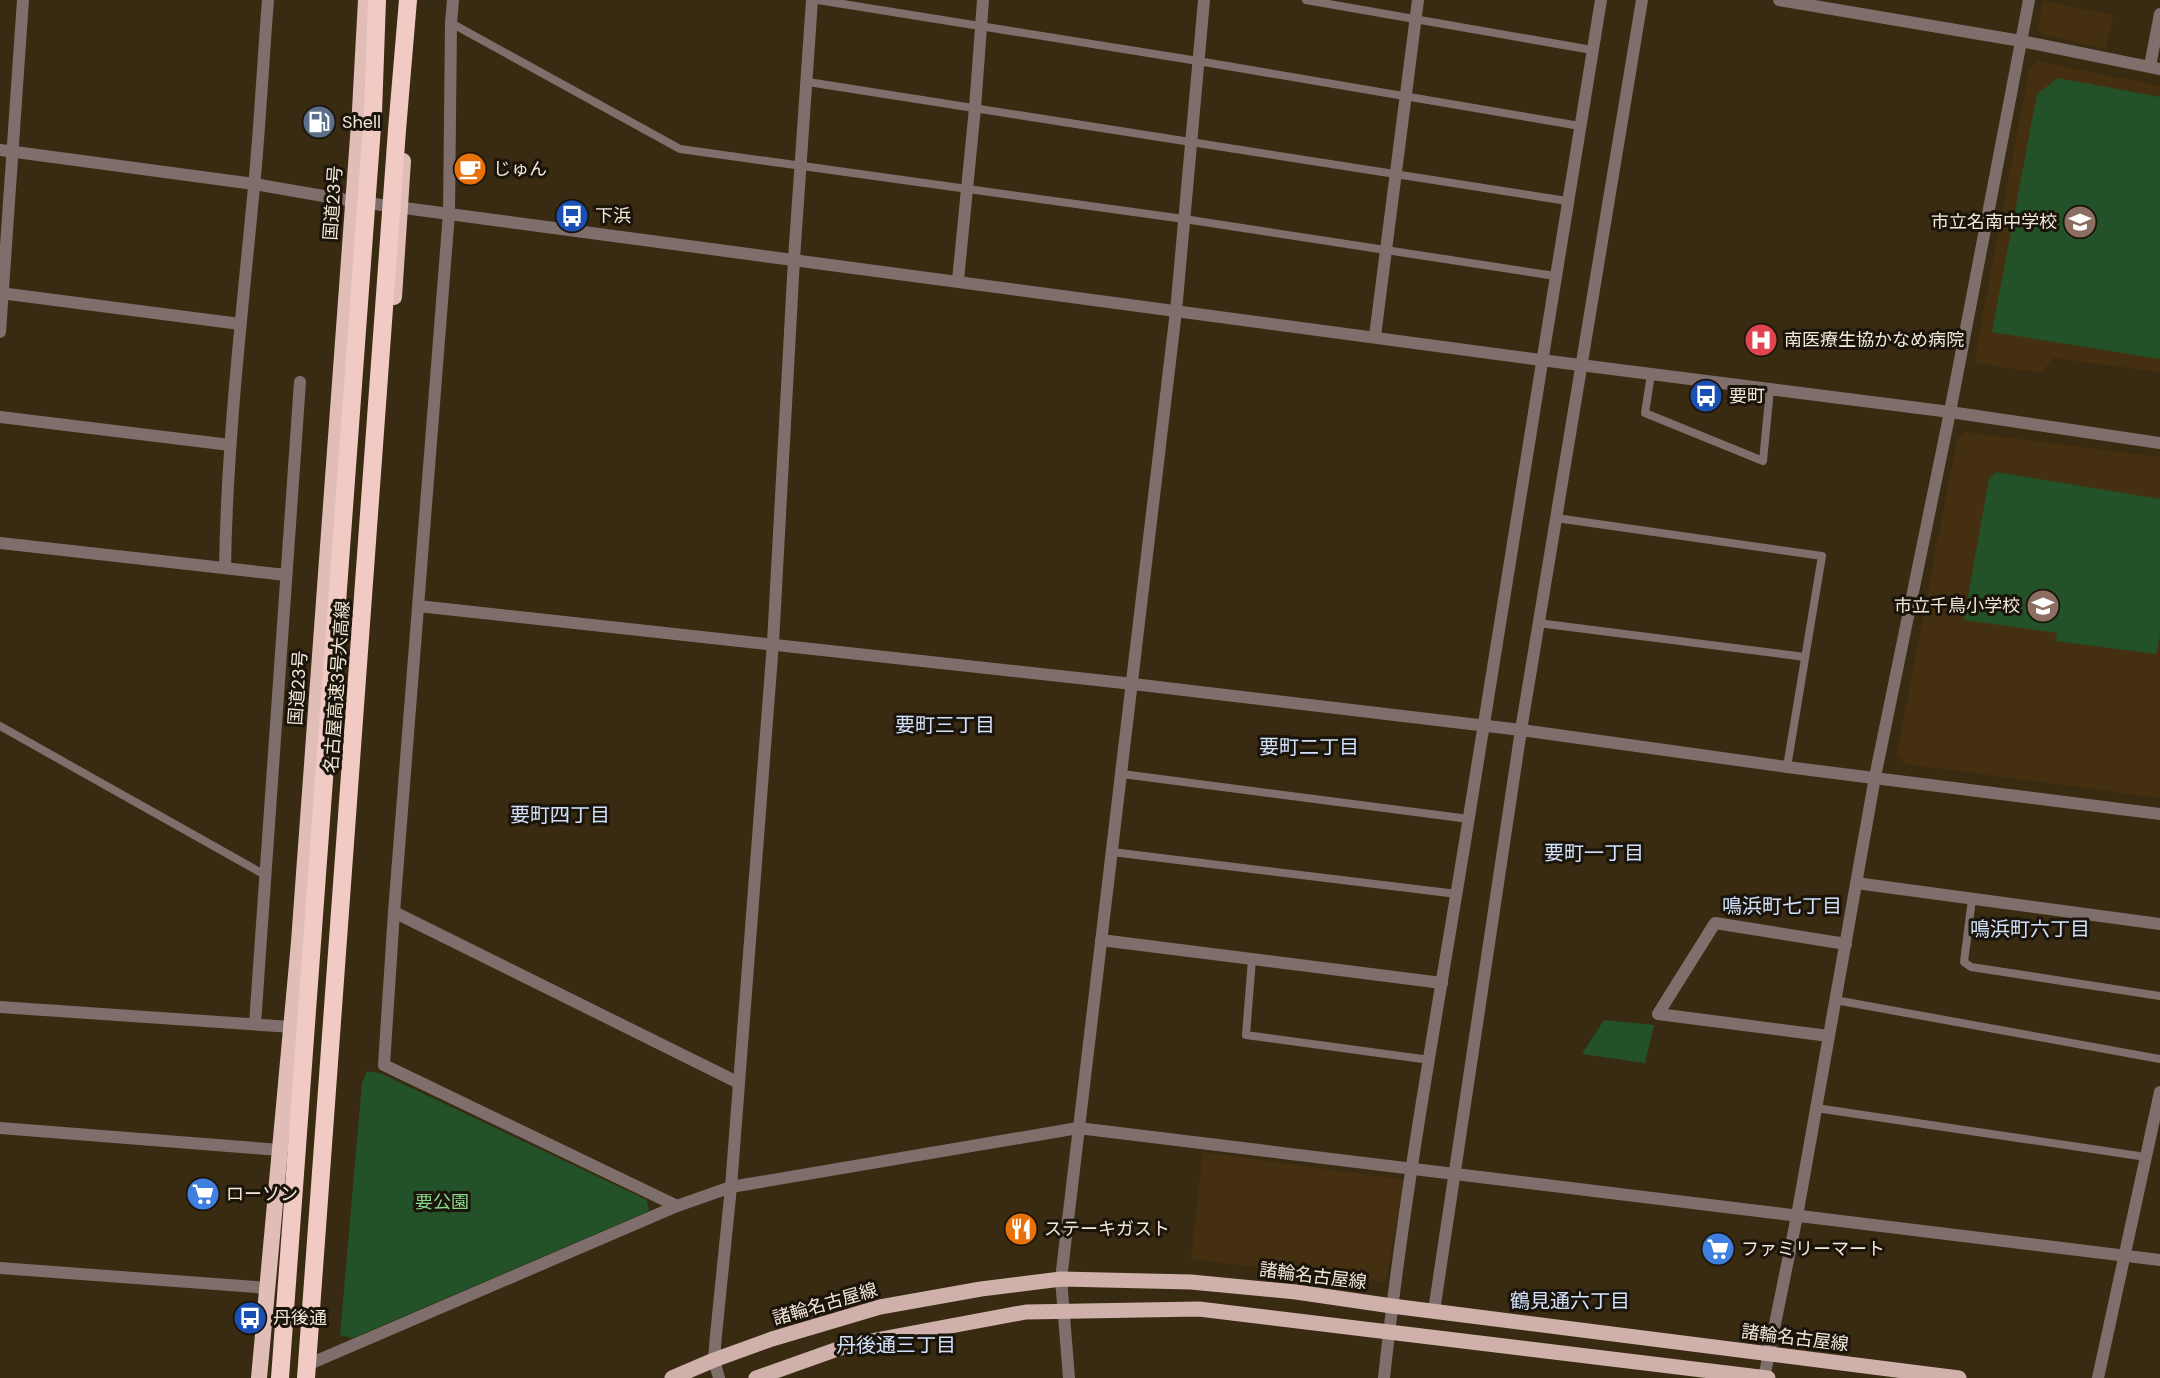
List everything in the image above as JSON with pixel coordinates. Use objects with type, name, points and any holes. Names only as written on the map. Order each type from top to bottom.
[{"type":"highway","name":"国道23号","points":[[259,1378],[300,930],[360,110],[366,0]]},
{"type":"highway","name":"名古屋高速3号大高線","points":[[280,1378],[373,113],[377,0]]},
{"type":"highway","name":"名古屋高速3号大高線","points":[[311,1373],[397,130],[410,0]]},
{"type":"highway","points":[[311,1373],[339,944],[401,207],[410,0]]},
{"type":"main road","name":"諸輪名古屋線","points":[[672,1378],[714,1360],[772,1340],[880,1307],[981,1289],[1061,1279],[1191,1282],[1296,1292],[1959,1378]]},
{"type":"main road","points":[[756,1378],[849,1345],[1026,1312],[1199,1309],[1768,1378]]},
{"type":"street","points":[[0,332],[6,150],[23,0]]},
{"type":"street","points":[[225,568],[230,445],[268,0]]},
{"type":"street","points":[[453,0],[449,213],[384,1065],[677,1206]]},
{"type":"street","points":[[719,1378],[714,1360],[732,1187],[773,643],[794,259],[813,0]]},
{"type":"street","points":[[958,280],[983,0]]},
{"type":"street","points":[[1069,1378],[1061,1279],[1176,311],[1204,0]]},
{"type":"street","points":[[1375,336],[1418,0]]},
{"type":"street","points":[[1384,1378],[1412,1170],[1541,360],[1601,0]]},
{"type":"street","points":[[1434,1311],[1521,730],[1642,0]]},
{"type":"street","points":[[1779,0],[2021,41],[2155,67],[2160,14]]},
{"type":"street","points":[[1764,1378],[1767,1354],[1797,1216],[1875,777],[1950,412],[2029,0]]},
{"type":"street","points":[[6,150],[254,184],[352,201],[958,280],[1541,360],[1950,412],[2160,443]]},
{"type":"street","points":[[1,293],[240,324]]},
{"type":"street","points":[[255,1024],[300,382]]},
{"type":"street","points":[[0,417],[230,445]]},
{"type":"street","points":[[0,543],[286,575]]},
{"type":"street","points":[[418,606],[773,643],[1521,730],[1787,767],[2160,814]]},
{"type":"street","points":[[1856,883],[2160,924]]},
{"type":"street","points":[[394,912],[739,1083]]},
{"type":"street","points":[[1829,1036],[1658,1014],[1715,923],[1846,944]]},
{"type":"street","points":[[1101,940],[1442,983]]},
{"type":"street","points":[[0,1007],[291,1027]]},
{"type":"street","points":[[2098,1378],[2160,1092]]},
{"type":"street","points":[[0,1128],[280,1150]]},
{"type":"street","points":[[311,1373],[677,1206],[732,1187],[1078,1128],[2160,1260]]},
{"type":"street","points":[[0,1268],[267,1288]]},
{"type":"lane","points":[[818,0],[1198,61],[1580,126]]},
{"type":"lane","points":[[1306,0],[1592,50]]},
{"type":"lane","points":[[451,22],[681,149],[1184,219],[1555,276]]},
{"type":"lane","points":[[808,82],[1568,201]]},
{"type":"lane","points":[[1651,374],[1645,413],[1763,461],[1770,389]]},
{"type":"lane","points":[[1556,518],[1822,556],[1787,767]]},
{"type":"lane","points":[[1538,623],[1805,657]]},
{"type":"lane","points":[[0,726],[265,875]]},
{"type":"lane","points":[[1122,774],[1469,819]]},
{"type":"lane","points":[[1112,852],[1457,894]]},
{"type":"lane","points":[[1972,899],[1964,962],[1971,968],[2160,996]]},
{"type":"lane","points":[[1252,959],[1246,1035],[1430,1060]]},
{"type":"lane","points":[[1835,1000],[2160,1059]]},
{"type":"lane","points":[[1816,1108],[2146,1157]]},
{"type":"shaded area","points":[[2043,1],[2113,15],[2106,49],[2044,35],[2038,29]]},
{"type":"shaded area","name":"市立名南中学校","points":[[2037,61],[2160,86],[2160,372],[2053,358],[2041,373],[1974,363],[2029,70]]},
{"type":"shaded area","name":"市立千鳥小学校","points":[[1965,432],[2160,457],[2160,798],[1904,764],[1897,754],[1957,439]]},
{"type":"shaded area","points":[[1203,1152],[1405,1180],[1385,1282],[1191,1259]]},
{"type":"green space","name":"市立名南中学校","points":[[2058,78],[2160,97],[2160,359],[1992,332],[2037,94]]},
{"type":"green space","points":[[1997,472],[2160,499],[2160,635],[2156,654],[2056,641],[2057,633],[1964,620],[1989,478]]},
{"type":"green space","points":[[1604,1020],[1654,1025],[1645,1063],[1582,1054]]},
{"type":"green space","name":"要公園","points":[[367,1071],[380,1073],[647,1200],[649,1211],[353,1338],[340,1335],[362,1083]]},
{"type":"place","name":"Shell","points":[[319,122]]},
{"type":"place","name":"じゅん","points":[[470,169]]},
{"type":"place","name":"下浜","points":[[572,216]]},
{"type":"place","name":"市立名南中学校","points":[[2080,222]]},
{"type":"place","name":"南医療生協かなめ病院","points":[[1761,340]]},
{"type":"place","name":"要町","points":[[1706,396]]},
{"type":"place","name":"市立千鳥小学校","points":[[2043,606]]},
{"type":"place","name":"ローソン","points":[[203,1194]]},
{"type":"place","name":"ステーキガスト","points":[[1021,1229]]},
{"type":"place","name":"ファミリーマート","points":[[1718,1249]]},
{"type":"place","name":"丹後通","points":[[250,1318]]},
{"type":"district","name":"要町三丁目","points":[[945,725]]},
{"type":"district","name":"要町二丁目","points":[[1309,747]]},
{"type":"district","name":"要町四丁目","points":[[560,815]]},
{"type":"district","name":"要町一丁目","points":[[1594,853]]},
{"type":"district","name":"鳴浜町七丁目","points":[[1782,906]]},
{"type":"district","name":"鳴浜町六丁目","points":[[2030,929]]},
{"type":"district","name":"鶴見通六丁目","points":[[1570,1301]]},
{"type":"district","name":"丹後通三丁目","points":[[896,1345]]}]
